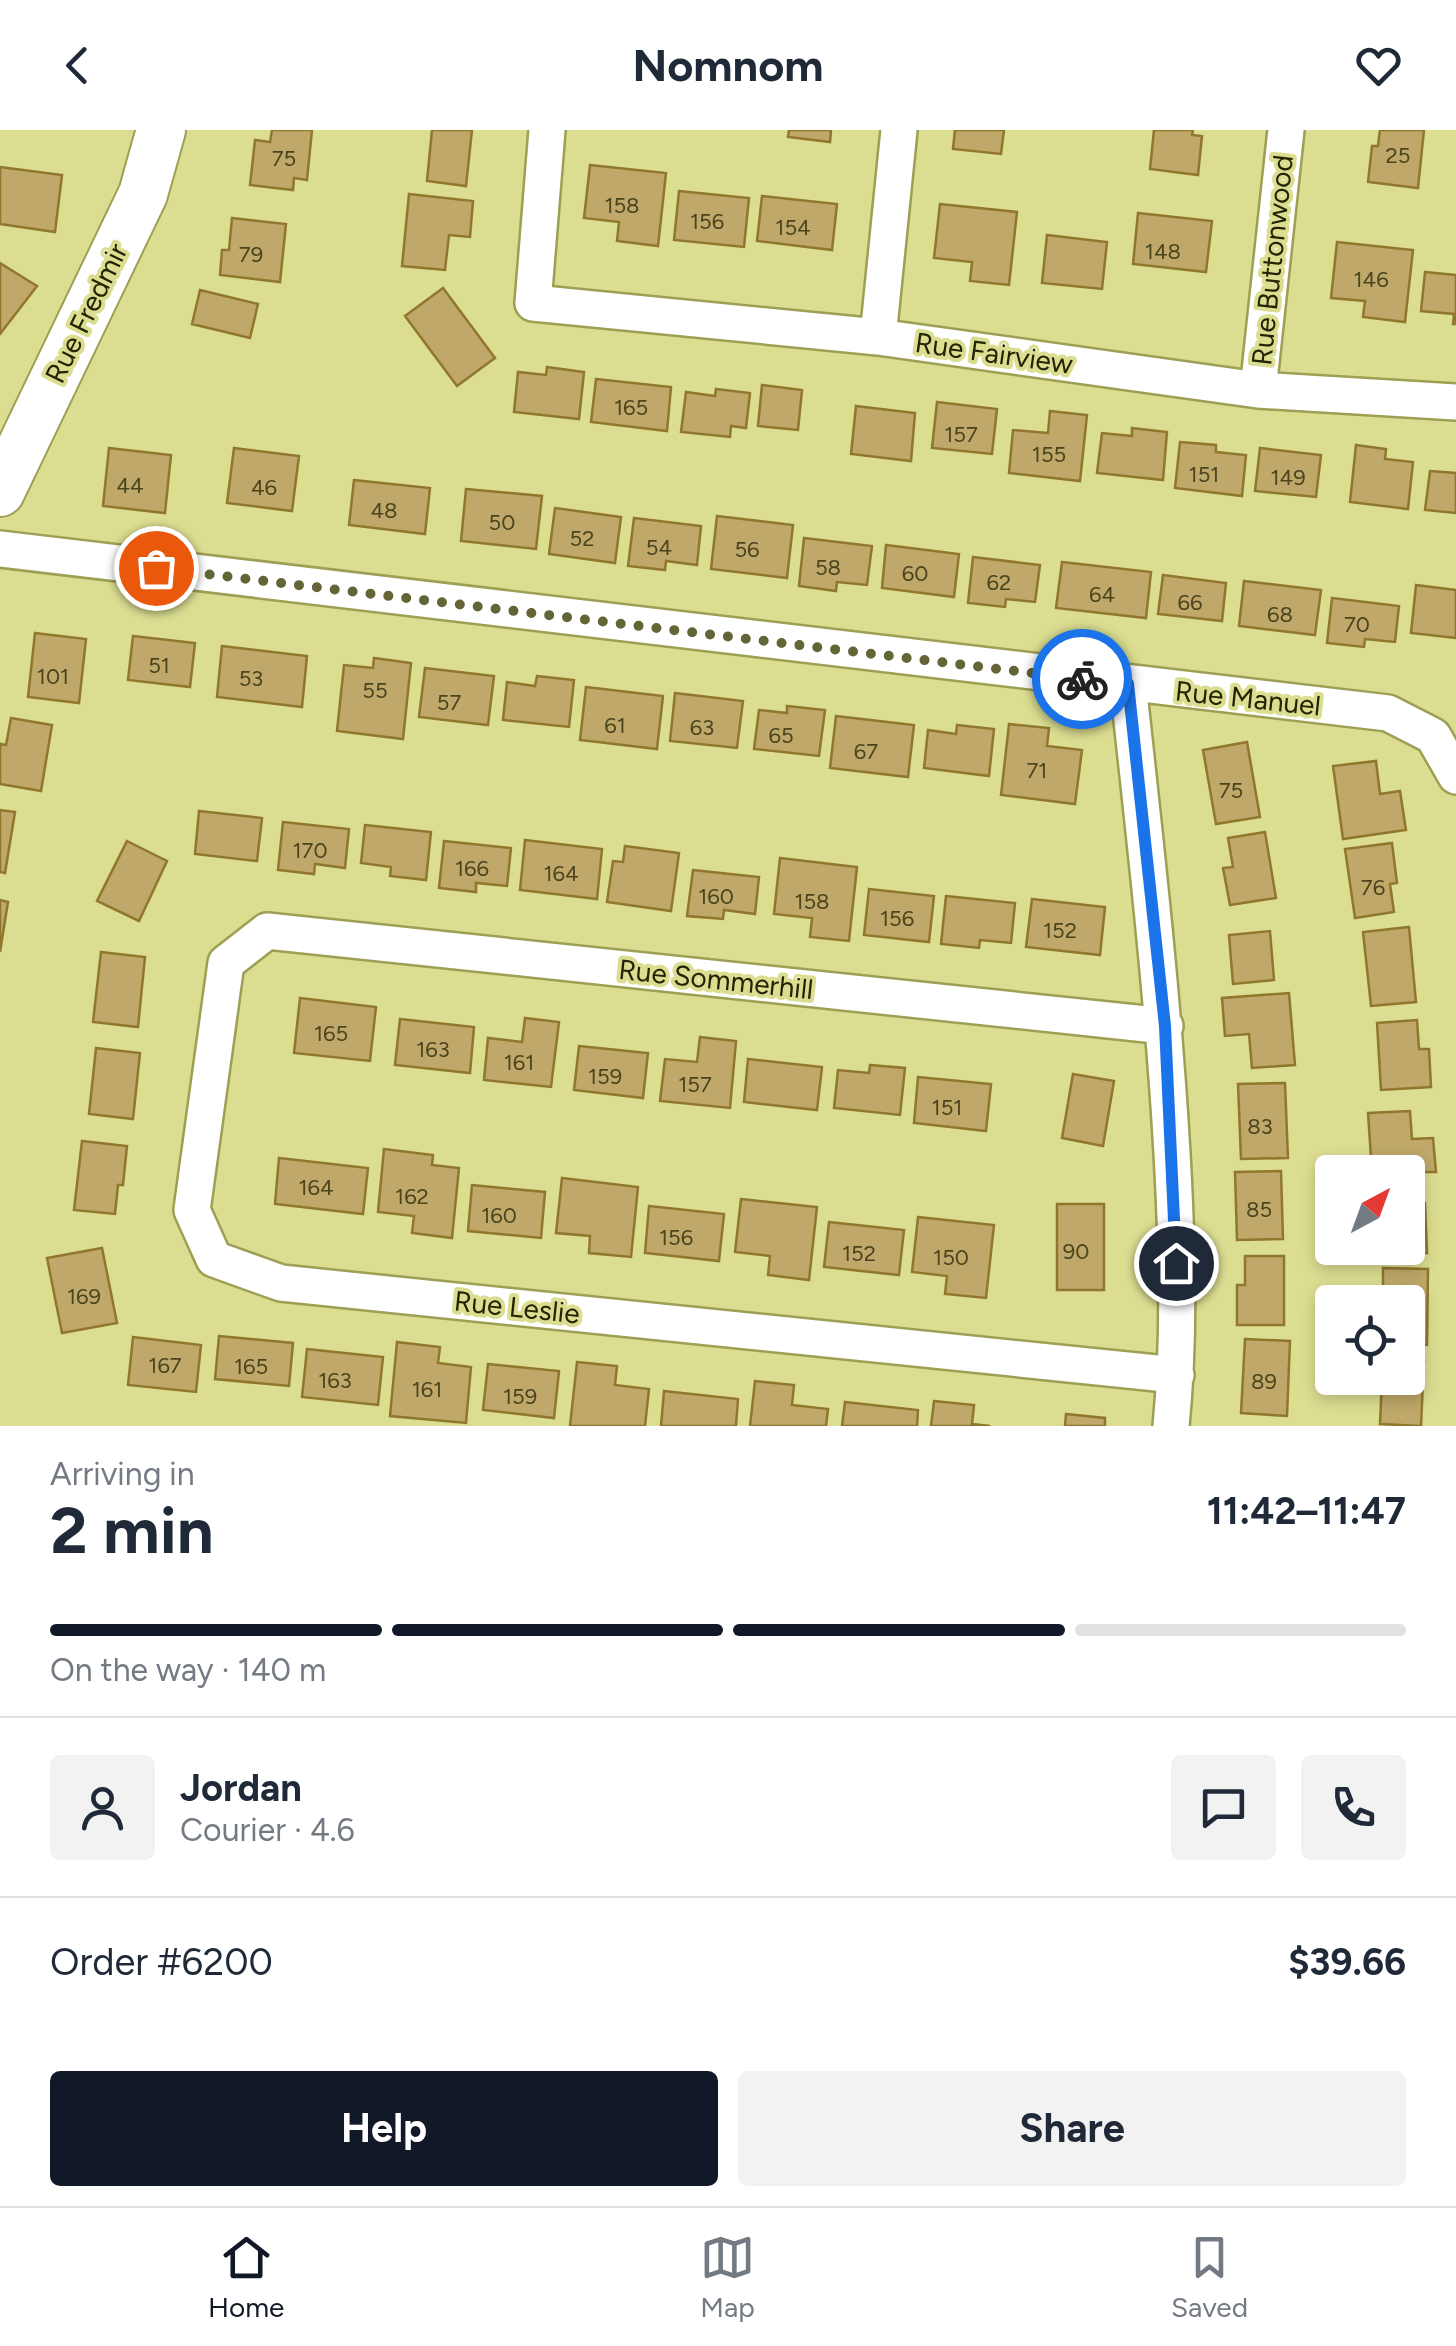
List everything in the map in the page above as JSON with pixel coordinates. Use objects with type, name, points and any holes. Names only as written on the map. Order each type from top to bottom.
[{"type":"street","name":"Rue Fredmir","points":[[0,492],[143,194],[161,130]]},
{"type":"street","name":"Rue Fairview","points":[[547,130],[533,303],[878,337],[1258,390],[1456,402]]},
{"type":"street","points":[[878,337],[899,130]]},
{"type":"street","name":"Rue Buttonwood","points":[[1258,390],[1286,130]]},
{"type":"street","name":"Rue Manuel","points":[[0,549],[1388,714],[1432,736],[1456,776]]},
{"type":"street","points":[[1128,684],[1165,1026],[1176,1226],[1176,1375],[1171,1426]]},
{"type":"street","name":"Rue Sommerhill","points":[[267,931],[1165,1026]]},
{"type":"street","name":"Rue Leslie","points":[[267,931],[226,964],[192,1210],[214,1260],[281,1283],[1176,1375]]},
{"type":"building","points":[[272,130],[312,130],[307,180],[294,178],[293,190],[250,185],[255,140],[270,142]]},
{"type":"building","points":[[432,130],[472,130],[466,186],[427,181]]},
{"type":"building","points":[[789,130],[831,130],[830,142],[788,137]]},
{"type":"building","points":[[955,130],[1004,130],[1001,154],[953,149]]},
{"type":"building","points":[[1154,130],[1193,130],[1192,135],[1202,136],[1198,175],[1150,169]]},
{"type":"building","points":[[1380,130],[1424,130],[1418,188],[1368,182],[1372,146],[1378,146]]},
{"type":"building","points":[[590,165],[666,173],[658,246],[617,241],[619,222],[584,218]]},
{"type":"building","points":[[0,167],[62,175],[55,232],[0,224]]},
{"type":"building","points":[[679,191],[749,198],[744,247],[674,240]]},
{"type":"building","points":[[409,194],[473,201],[470,237],[449,235],[445,270],[402,266]]},
{"type":"building","points":[[762,196],[837,204],[832,250],[757,241]]},
{"type":"building","points":[[940,204],[1017,212],[1009,285],[970,281],[972,262],[934,258]]},
{"type":"building","points":[[1138,213],[1212,221],[1206,272],[1133,264]]},
{"type":"building","points":[[232,218],[286,224],[280,282],[220,275],[222,250],[229,250]]},
{"type":"building","points":[[1047,235],[1107,242],[1102,289],[1042,283]]},
{"type":"building","points":[[1337,242],[1413,250],[1405,322],[1363,317],[1365,301],[1331,298]]},
{"type":"building","points":[[0,263],[37,286],[0,334]]},
{"type":"building","points":[[1425,272],[1456,275],[1456,324],[1454,314],[1421,311]]},
{"type":"building","points":[[443,288],[495,358],[457,386],[405,316]]},
{"type":"building","points":[[200,290],[258,304],[250,338],[192,324]]},
{"type":"building","points":[[547,367],[584,372],[579,419],[514,412],[518,372],[546,375]]},
{"type":"building","points":[[596,379],[671,387],[667,431],[591,422]]},
{"type":"building","points":[[762,385],[802,390],[798,430],[758,426]]},
{"type":"building","points":[[716,389],[750,393],[746,428],[731,426],[730,437],[681,432],[686,392],[715,396]]},
{"type":"building","points":[[937,402],[997,409],[992,454],[932,448]]},
{"type":"building","points":[[856,406],[915,413],[911,461],[851,454]]},
{"type":"building","points":[[1050,411],[1087,415],[1080,481],[1009,473],[1013,430],[1048,433]]},
{"type":"building","points":[[1132,428],[1167,432],[1163,480],[1097,473],[1102,433],[1132,436]]},
{"type":"building","points":[[1180,442],[1216,445],[1216,452],[1246,455],[1242,496],[1175,488]]},
{"type":"building","points":[[1356,445],[1386,449],[1385,459],[1413,462],[1408,509],[1350,502]]},
{"type":"building","points":[[109,448],[171,455],[165,513],[103,506]]},
{"type":"building","points":[[234,448],[299,456],[292,511],[227,503]]},
{"type":"building","points":[[1260,448],[1321,455],[1316,497],[1255,491]]},
{"type":"building","points":[[1430,471],[1456,473],[1456,513],[1425,510]]},
{"type":"building","points":[[354,480],[430,488],[425,534],[349,525]]},
{"type":"building","points":[[466,489],[542,496],[536,549],[461,541]]},
{"type":"building","points":[[555,508],[621,517],[615,563],[549,554]]},
{"type":"building","points":[[717,516],[793,525],[787,578],[711,569]]},
{"type":"building","points":[[634,518],[701,526],[697,565],[666,561],[665,570],[628,566]]},
{"type":"building","points":[[804,538],[872,546],[867,585],[837,582],[836,591],[799,586]]},
{"type":"building","points":[[886,545],[959,554],[954,597],[882,588]]},
{"type":"building","points":[[973,557],[1040,565],[1035,602],[1006,599],[1005,607],[968,603]]},
{"type":"building","points":[[1062,562],[1151,572],[1146,618],[1056,608]]},
{"type":"building","points":[[1163,575],[1226,583],[1222,621],[1158,614]]},
{"type":"building","points":[[1244,581],[1321,590],[1315,635],[1239,626]]},
{"type":"building","points":[[1416,585],[1456,590],[1456,638],[1411,633]]},
{"type":"building","points":[[1332,598],[1399,606],[1395,642],[1365,639],[1364,647],[1327,643]]},
{"type":"building","points":[[35,633],[86,639],[79,703],[28,697]]},
{"type":"building","points":[[133,636],[195,643],[190,687],[128,680]]},
{"type":"building","points":[[222,646],[307,656],[302,707],[217,697]]},
{"type":"building","points":[[374,658],[411,663],[403,739],[337,731],[344,665],[373,668]]},
{"type":"building","points":[[425,668],[494,676],[488,725],[419,717]]},
{"type":"building","points":[[537,676],[574,680],[569,727],[503,720],[507,682],[535,686]]},
{"type":"building","points":[[586,687],[663,696],[657,749],[580,740]]},
{"type":"building","points":[[675,693],[743,701],[737,748],[670,741]]},
{"type":"building","points":[[787,706],[825,710],[819,756],[754,749],[759,710],[787,713]]},
{"type":"building","points":[[836,716],[914,725],[908,777],[830,768]]},
{"type":"building","points":[[11,718],[52,725],[41,791],[0,784],[0,748],[1,744],[6,745]]},
{"type":"building","points":[[1009,724],[1049,728],[1047,746],[1082,750],[1075,804],[1001,795]]},
{"type":"building","points":[[957,725],[994,729],[989,776],[924,768],[928,730],[956,734]]},
{"type":"building","points":[[1247,742],[1260,817],[1216,824],[1203,750]]},
{"type":"building","points":[[1376,761],[1380,794],[1400,791],[1406,830],[1343,839],[1333,766]]},
{"type":"building","points":[[0,810],[15,812],[5,873],[0,872]]},
{"type":"building","points":[[199,811],[262,818],[257,861],[195,854]]},
{"type":"building","points":[[283,822],[349,829],[345,868],[315,864],[314,874],[278,870]]},
{"type":"building","points":[[365,825],[431,832],[426,880],[390,876],[391,867],[361,863]]},
{"type":"building","points":[[1265,832],[1276,898],[1230,905],[1223,868],[1233,867],[1228,838]]},
{"type":"building","points":[[525,840],[602,849],[597,899],[520,890]]},
{"type":"building","points":[[127,841],[167,861],[139,921],[97,901]]},
{"type":"building","points":[[444,841],[511,848],[507,886],[476,883],[476,892],[439,888]]},
{"type":"building","points":[[1392,843],[1397,883],[1390,884],[1394,912],[1355,918],[1345,849]]},
{"type":"building","points":[[625,846],[679,853],[671,911],[607,902],[613,861],[623,862]]},
{"type":"building","points":[[780,858],[857,867],[849,941],[810,937],[812,918],[774,914]]},
{"type":"building","points":[[693,870],[759,877],[755,914],[724,910],[723,919],[687,916]]},
{"type":"building","points":[[869,889],[934,896],[929,942],[864,935]]},
{"type":"building","points":[[946,896],[1015,903],[1011,943],[980,940],[979,948],[941,944]]},
{"type":"building","points":[[1032,899],[1105,907],[1100,955],[1026,947]]},
{"type":"building","points":[[0,900],[8,902],[0,952]]},
{"type":"building","points":[[1409,927],[1416,1002],[1371,1006],[1363,932]]},
{"type":"building","points":[[1270,931],[1274,980],[1233,984],[1229,935]]},
{"type":"building","points":[[101,952],[145,957],[138,1027],[93,1022]]},
{"type":"building","points":[[1289,993],[1295,1065],[1252,1068],[1249,1034],[1225,1036],[1222,998]]},
{"type":"building","points":[[300,998],[376,1007],[370,1061],[294,1053]]},
{"type":"building","points":[[525,1018],[559,1022],[551,1087],[484,1080],[488,1038],[522,1042]]},
{"type":"building","points":[[400,1019],[474,1027],[470,1073],[395,1065]]},
{"type":"building","points":[[1417,1020],[1419,1049],[1429,1049],[1431,1087],[1381,1090],[1377,1023]]},
{"type":"building","points":[[700,1037],[736,1041],[730,1108],[660,1101],[665,1059],[697,1062]]},
{"type":"building","points":[[579,1046],[648,1053],[643,1098],[574,1090]]},
{"type":"building","points":[[96,1048],[140,1053],[133,1119],[89,1114]]},
{"type":"building","points":[[748,1059],[822,1067],[817,1110],[744,1102]]},
{"type":"building","points":[[870,1065],[905,1068],[900,1115],[834,1108],[838,1070],[869,1073]]},
{"type":"building","points":[[1073,1074],[1114,1081],[1103,1146],[1062,1138]]},
{"type":"building","points":[[918,1077],[991,1084],[986,1131],[914,1123]]},
{"type":"building","points":[[1285,1083],[1288,1158],[1241,1159],[1238,1084]]},
{"type":"building","points":[[1410,1111],[1412,1139],[1433,1138],[1436,1172],[1425,1172],[1425,1155],[1371,1155],[1368,1113]]},
{"type":"building","points":[[82,1141],[127,1146],[115,1214],[74,1210]]},
{"type":"building","points":[[384,1149],[433,1155],[432,1165],[459,1168],[452,1238],[412,1233],[414,1216],[378,1212]]},
{"type":"building","points":[[279,1158],[368,1168],[363,1214],[275,1204]]},
{"type":"building","points":[[1281,1171],[1283,1239],[1237,1240],[1235,1172]]},
{"type":"building","points":[[562,1178],[638,1187],[631,1257],[589,1253],[590,1236],[556,1233]]},
{"type":"building","points":[[472,1185],[545,1192],[541,1238],[468,1231]]},
{"type":"building","points":[[741,1199],[817,1207],[809,1280],[768,1275],[770,1256],[735,1252]]},
{"type":"building","points":[[1057,1204],[1104,1204],[1104,1290],[1057,1290]]},
{"type":"building","points":[[649,1206],[724,1214],[719,1261],[645,1253]]},
{"type":"building","points":[[918,1217],[994,1225],[986,1298],[945,1294],[947,1276],[912,1272]]},
{"type":"building","points":[[829,1222],[904,1230],[899,1275],[824,1267]]},
{"type":"building","points":[[102,1248],[117,1323],[62,1333],[47,1258]]},
{"type":"building","points":[[1245,1256],[1284,1256],[1284,1325],[1237,1325],[1237,1285],[1245,1285]]},
{"type":"building","points":[[1383,1268],[1428,1269],[1427,1345],[1425,1285],[1383,1285]]},
{"type":"building","points":[[219,1336],[293,1343],[289,1386],[215,1379]]},
{"type":"building","points":[[133,1337],[201,1345],[196,1392],[128,1385]]},
{"type":"building","points":[[1245,1339],[1290,1341],[1287,1416],[1241,1413]]},
{"type":"building","points":[[397,1342],[440,1347],[438,1363],[471,1367],[466,1423],[390,1416]]},
{"type":"building","points":[[307,1349],[383,1357],[378,1405],[302,1397]]},
{"type":"building","points":[[577,1362],[617,1366],[615,1385],[649,1389],[645,1426],[570,1426]]},
{"type":"building","points":[[488,1364],[559,1371],[554,1418],[483,1410]]},
{"type":"building","points":[[755,1381],[794,1385],[792,1405],[828,1409],[826,1426],[750,1426]]},
{"type":"building","points":[[664,1391],[738,1399],[736,1426],[661,1426]]},
{"type":"building","points":[[1381,1395],[1422,1395],[1421,1426],[1380,1424]]},
{"type":"building","points":[[934,1401],[974,1405],[972,1424],[990,1426],[931,1426]]},
{"type":"building","points":[[845,1402],[918,1410],[917,1426],[842,1426]]},
{"type":"building","points":[[1066,1414],[1105,1418],[1105,1426],[1065,1426]]},
{"type":"way so far","points":[[156,568],[1082,679]]},
{"type":"route","points":[[1082,679],[1128,684],[1165,1026],[1176,1263]]}]
